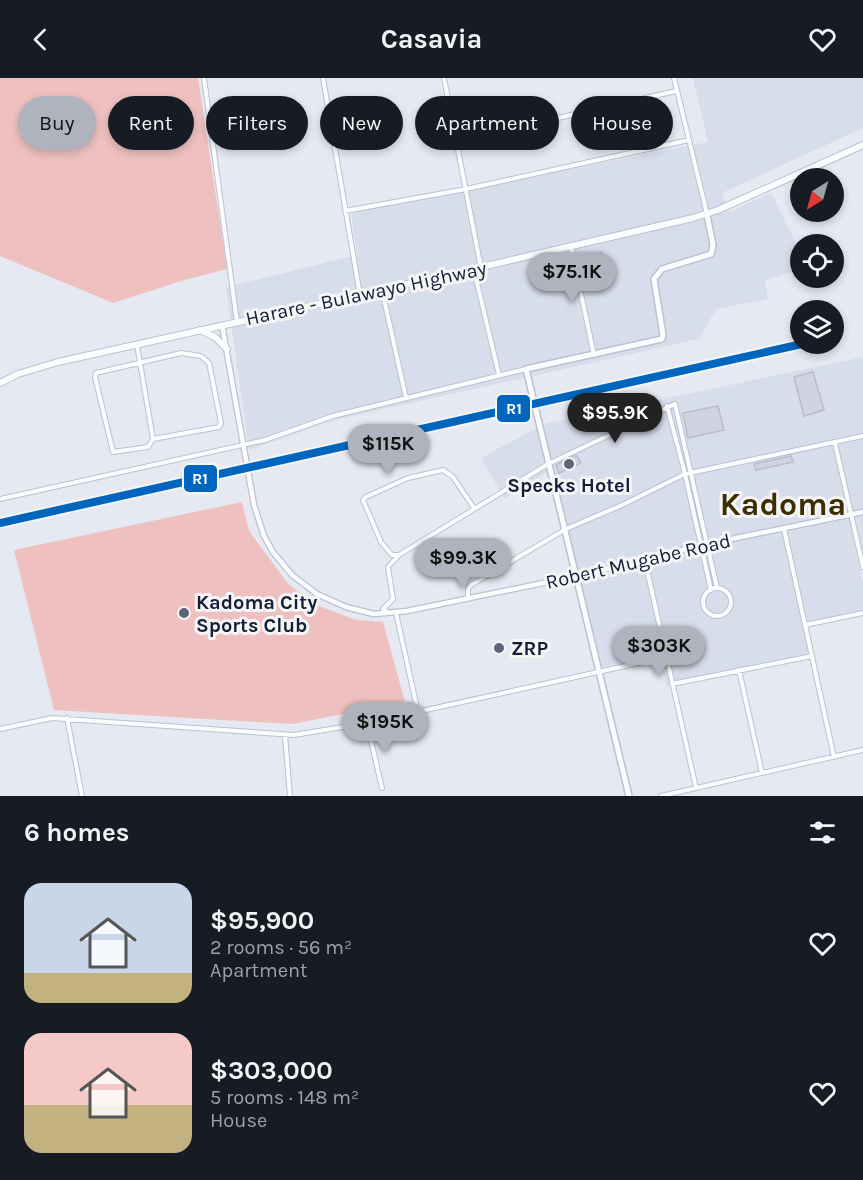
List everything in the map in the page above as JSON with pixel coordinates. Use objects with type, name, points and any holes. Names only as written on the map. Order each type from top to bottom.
[{"type":"highway","name":"Harare - Bulawayo Highway","points":[[0,383],[37,367],[707,215],[863,145]]},
{"type":"highway","points":[[199,330],[215,337],[227,349]]},
{"type":"main road","points":[[629,796],[526,369],[662,339],[654,279],[662,269],[711,254],[712,245],[707,215]]},
{"type":"street","points":[[204,78],[237,322]]},
{"type":"street","points":[[323,78],[360,295]]},
{"type":"street","points":[[444,78],[448,96]]},
{"type":"street","points":[[674,78],[707,215]]},
{"type":"street","points":[[559,118],[676,91]]},
{"type":"street","points":[[345,211],[466,189],[689,141]]},
{"type":"street","points":[[460,150],[477,269],[499,375]]},
{"type":"street","points":[[571,247],[594,355]]},
{"type":"street","points":[[382,290],[406,398]]},
{"type":"street","name":"Robert Mugabe Road","points":[[222,325],[258,518],[269,544],[283,564],[305,586],[330,601],[361,612],[396,613],[468,599],[645,561],[707,544],[863,512]]},
{"type":"street","points":[[137,344],[141,362],[153,439],[148,447],[113,452],[95,378],[96,373],[141,362],[181,353],[201,356],[209,363],[222,418],[219,427],[153,439]]},
{"type":"street","points":[[0,499],[265,440],[333,416],[526,369]]},
{"type":"street","points":[[388,613],[383,609],[393,598],[388,567],[399,555],[548,464],[675,404],[717,588]]},
{"type":"street","points":[[667,406],[711,590]]},
{"type":"street","points":[[468,599],[468,590],[471,585],[566,529],[685,474],[863,436]]},
{"type":"street","points":[[835,443],[863,567]]},
{"type":"street","points":[[399,555],[392,555],[381,542],[364,506],[366,497],[408,478],[443,471],[453,477],[474,508]]},
{"type":"street","points":[[784,529],[834,757]]},
{"type":"street","points":[[645,561],[696,788]]},
{"type":"street","points":[[717,588],[727,593],[730,603],[726,612],[717,616],[707,612],[703,603],[704,597],[711,590],[717,588]]},
{"type":"street","points":[[396,613],[418,712]]},
{"type":"street","points":[[805,625],[863,613]]},
{"type":"street","points":[[672,684],[812,656]]},
{"type":"street","points":[[0,729],[40,719],[67,718],[285,735],[367,723],[666,657]]},
{"type":"street","points":[[739,670],[762,773]]},
{"type":"street","points":[[67,718],[82,796]]},
{"type":"street","points":[[367,723],[382,788]]},
{"type":"street","points":[[285,735],[290,796]]},
{"type":"street","points":[[661,796],[863,750]]},
{"type":"shaded area","points":[[0,78],[198,78],[206,131],[206,150],[209,150],[227,269],[113,303],[0,256]]},
{"type":"shaded area","points":[[693,78],[863,78],[863,128],[722,193],[729,212],[771,193],[792,234],[790,272],[765,280],[768,299],[716,309],[699,339],[335,420],[249,450],[226,287],[357,255],[351,212],[708,142]]},
{"type":"shaded area","points":[[863,357],[863,555],[857,557],[863,582],[863,612],[807,623],[814,653],[667,686],[659,656],[602,667],[552,469],[505,499],[481,458],[544,424]]},
{"type":"shaded area","name":"Kadoma City Sports Club","points":[[242,502],[249,531],[289,585],[319,606],[356,620],[383,622],[405,702],[292,724],[54,710],[14,550]]},
{"type":"building","points":[[601,252],[604,262],[585,266],[583,256]]},
{"type":"building","points":[[813,372],[824,410],[804,416],[794,377]]},
{"type":"building","points":[[718,406],[724,430],[688,438],[683,413]]},
{"type":"building","name":"Specks Hotel","points":[[577,456],[581,463],[559,473],[556,465]]},
{"type":"building","points":[[791,456],[793,462],[756,470],[754,464]]},
{"type":"transit line","name":"R1","points":[[0,523],[790,347]]},
{"type":"place","name":"Specks Hotel","points":[[569,464]]},
{"type":"place","name":"Kadoma City Sports Club","points":[[184,613]]},
{"type":"place","name":"ZRP","points":[[499,648]]},
{"type":"district","name":"Kadoma","points":[[783,504]]}]
